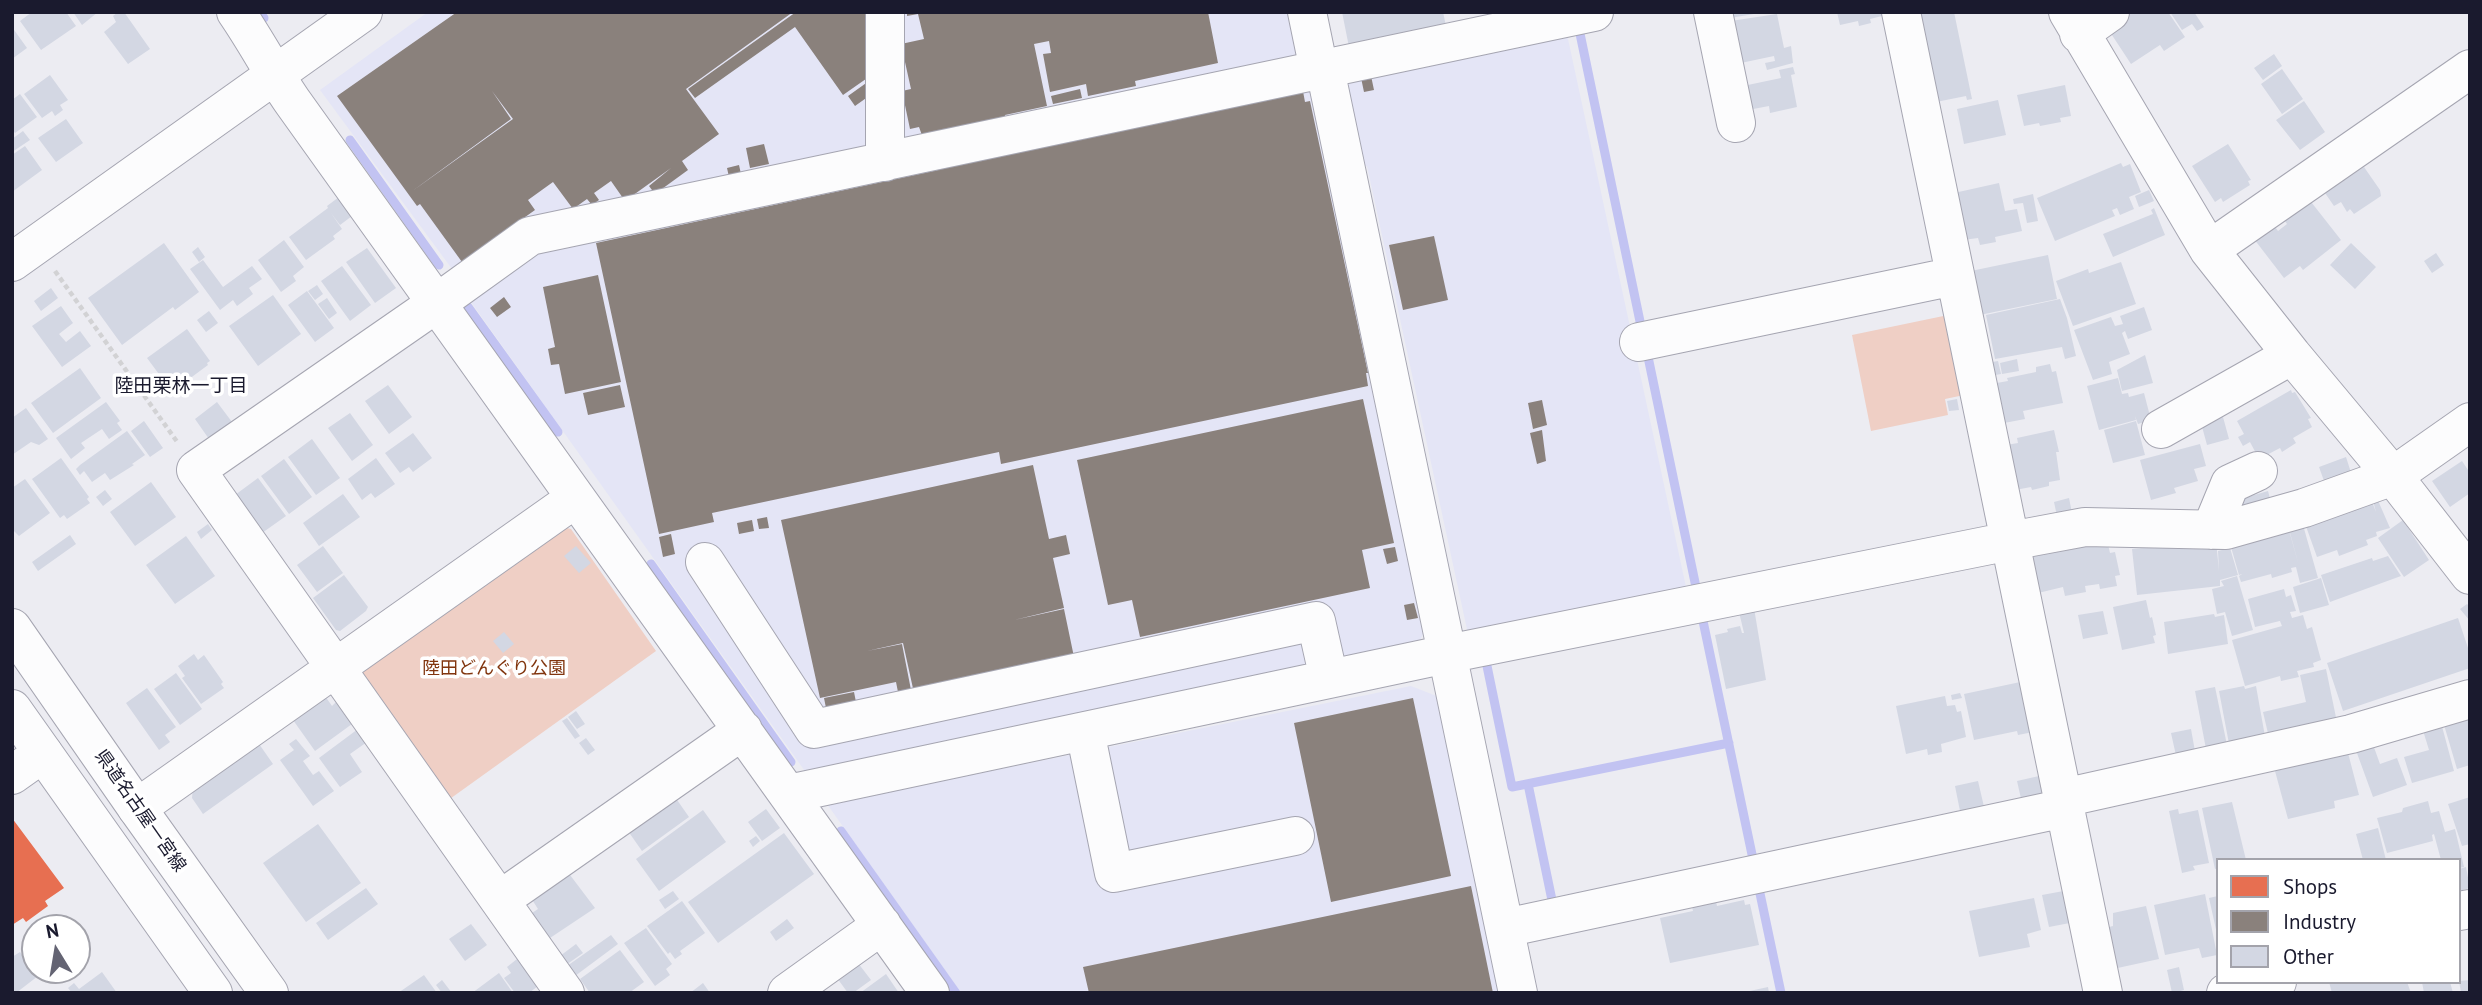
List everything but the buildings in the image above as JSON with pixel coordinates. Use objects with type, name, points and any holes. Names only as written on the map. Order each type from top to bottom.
[{"type":"street","points":[[236,12],[259,45],[274,75],[930,993]]},
{"type":"street","points":[[12,261],[363,12]]},
{"type":"street","points":[[885,12],[886,162]]},
{"type":"street","points":[[1307,12],[1322,70],[1518,993]]},
{"type":"street","points":[[565,993],[196,470],[530,236],[1322,70],[1518,20],[1594,12]]},
{"type":"street","points":[[1713,12],[1736,123]]},
{"type":"street","points":[[1901,12],[2103,993]]},
{"type":"street","points":[[2110,12],[2073,23],[2209,250],[2292,355],[2393,475],[2470,575]]},
{"type":"street","points":[[2209,250],[2470,69]]},
{"type":"street","points":[[1639,342],[1955,276]]},
{"type":"street","points":[[2161,429],[2292,355]]},
{"type":"street","points":[[788,794],[1447,654],[2085,527],[2226,530],[2304,508],[2393,475],[2470,422]]},
{"type":"street","points":[[2211,530],[2230,484],[2258,471]]},
{"type":"street","points":[[137,808],[576,498]]},
{"type":"street","points":[[705,562],[814,729],[1316,621],[1329,679]]},
{"type":"street","name":"県道名古屋一宮線","points":[[12,628],[269,993]]},
{"type":"street","points":[[984,693],[997,750]]},
{"type":"street","points":[[1505,928],[2064,803],[2351,734],[2470,699]]},
{"type":"street","points":[[12,709],[213,993]]},
{"type":"street","points":[[500,900],[743,730]]},
{"type":"street","points":[[1085,731],[1114,873],[1295,836]]},
{"type":"street","points":[[12,775],[43,753]]},
{"type":"street","points":[[787,993],[882,925]]},
{"type":"street","points":[[2226,993],[2268,984]]},
{"type":"path","points":[[55,271],[196,470]]},
{"type":"shaded area","points":[[428,12],[877,12],[877,153],[455,273],[320,90]]},
{"type":"shaded area","points":[[897,12],[1295,12],[1303,51],[1296,63],[899,147]]},
{"type":"shaded area","points":[[1565,25],[1686,587],[1468,634],[1367,166],[1357,167],[1339,82]]},
{"type":"shaded area","points":[[1317,89],[1428,623],[1416,649],[807,774],[466,295],[533,248]]},
{"type":"shaded area","points":[[1411,686],[1439,697],[1499,993],[961,993],[827,804]]},
{"type":"green space","points":[[1953,314],[1969,394],[1945,399],[1948,415],[1871,431],[1852,335]]},
{"type":"green space","name":"陸田どんぐり公園","points":[[559,526],[571,529],[656,651],[447,801],[361,677],[363,664]]},
{"type":"waterway","points":[[260,12],[264,18]]},
{"type":"waterway","points":[[1578,24],[1642,331]]},
{"type":"waterway","points":[[350,140],[439,265]]},
{"type":"waterway","points":[[468,307],[558,432]]},
{"type":"waterway","points":[[1647,352],[1697,592]]},
{"type":"waterway","points":[[651,564],[791,762]]},
{"type":"waterway","points":[[1703,621],[1754,864]]},
{"type":"waterway","points":[[1487,666],[1512,787],[1729,743]]},
{"type":"waterway","points":[[1528,784],[1553,905]]},
{"type":"waterway","points":[[841,831],[956,993]]},
{"type":"waterway","points":[[1758,884],[1781,993]]},
{"type":"district","name":"陸田栗林一丁目","points":[[181,387]]}]
